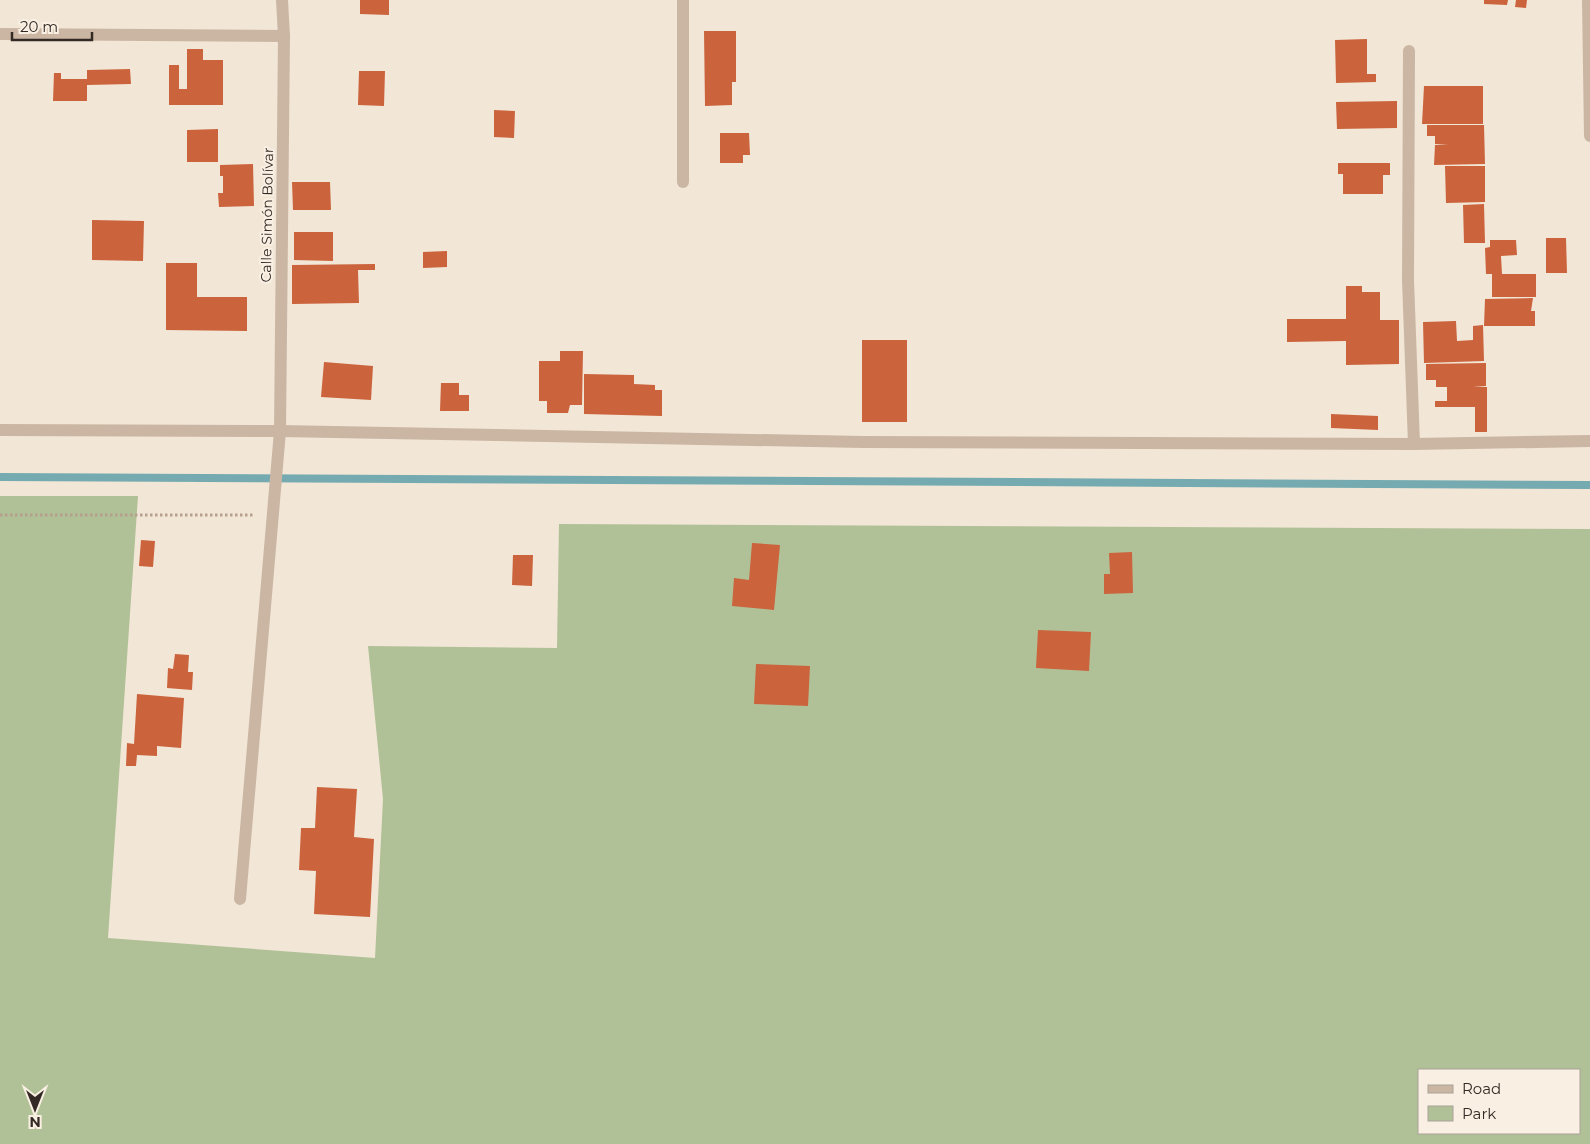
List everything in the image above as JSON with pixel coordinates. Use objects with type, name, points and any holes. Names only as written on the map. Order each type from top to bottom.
[{"type":"street","name":"Calle Simón Bolívar","points":[[240,899],[280,431],[284,36],[282,0]]},
{"type":"street","points":[[683,0],[683,182]]},
{"type":"street","points":[[1588,0],[1590,136]]},
{"type":"street","points":[[0,34],[284,36]]},
{"type":"street","points":[[1410,50],[1408,280],[1414,444]]},
{"type":"street","points":[[0,430],[280,431],[863,442],[1414,444],[1590,441]]},
{"type":"path","points":[[0,515],[273,515]]},
{"type":"green space","points":[[0,496],[138,496],[108,938],[375,958],[383,799],[368,646],[557,648],[559,524],[1590,529],[1590,1144],[0,1144]]},
{"type":"building","points":[[360,0],[389,0],[389,15],[360,14]]},
{"type":"building","points":[[1484,0],[1508,0],[1507,5],[1484,4]]},
{"type":"building","points":[[1516,0],[1527,0],[1526,8],[1515,7]]},
{"type":"building","points":[[704,31],[736,31],[736,82],[732,82],[732,105],[705,106]]},
{"type":"building","points":[[1367,39],[1367,74],[1376,74],[1376,82],[1336,83],[1335,40]]},
{"type":"building","points":[[187,49],[203,49],[203,60],[223,60],[223,105],[169,105],[169,65],[179,65],[179,89],[187,89]]},
{"type":"building","points":[[130,69],[131,84],[87,85],[87,101],[53,101],[54,73],[61,73],[61,79],[87,79],[87,70]]},
{"type":"building","points":[[359,71],[385,71],[384,106],[358,105]]},
{"type":"building","points":[[1424,86],[1483,86],[1483,124],[1422,124]]},
{"type":"building","points":[[1397,101],[1397,128],[1337,129],[1336,102]]},
{"type":"building","points":[[494,110],[515,111],[514,138],[494,137]]},
{"type":"building","points":[[1427,125],[1484,125],[1485,164],[1434,165],[1435,145],[1448,144],[1435,144],[1435,136],[1427,136]]},
{"type":"building","points":[[218,129],[218,162],[187,162],[187,130]]},
{"type":"building","points":[[720,133],[749,133],[750,155],[743,155],[743,163],[720,163]]},
{"type":"building","points":[[1338,163],[1390,163],[1390,175],[1383,175],[1383,194],[1343,194],[1343,174],[1338,174]]},
{"type":"building","points":[[253,164],[254,206],[219,207],[218,193],[223,193],[223,176],[220,176],[220,165]]},
{"type":"building","points":[[1445,166],[1485,166],[1485,202],[1446,203]]},
{"type":"building","points":[[292,182],[330,182],[331,210],[293,210]]},
{"type":"building","points":[[1484,204],[1485,243],[1464,243],[1463,205]]},
{"type":"building","points":[[92,220],[144,221],[143,261],[92,260]]},
{"type":"building","points":[[294,232],[333,232],[333,261],[294,260]]},
{"type":"building","points":[[1546,238],[1566,238],[1567,273],[1546,273]]},
{"type":"building","points":[[1490,240],[1516,240],[1517,255],[1501,256],[1502,274],[1536,274],[1536,297],[1492,297],[1492,274],[1486,274],[1485,248],[1490,247]]},
{"type":"building","points":[[447,251],[447,267],[423,268],[423,252]]},
{"type":"building","points":[[166,263],[197,263],[197,297],[247,297],[247,331],[166,330]]},
{"type":"building","points":[[375,264],[375,270],[358,270],[359,303],[292,304],[292,265]]},
{"type":"building","points":[[1346,286],[1362,286],[1362,292],[1380,292],[1380,320],[1399,320],[1399,364],[1346,365],[1346,341],[1287,342],[1287,319],[1346,319]]},
{"type":"building","points":[[1533,298],[1531,311],[1535,311],[1535,326],[1484,326],[1485,299]]},
{"type":"building","points":[[1456,321],[1457,341],[1473,340],[1473,326],[1483,325],[1484,361],[1424,363],[1423,322]]},
{"type":"building","points":[[862,340],[907,340],[907,422],[862,422]]},
{"type":"building","points":[[560,351],[583,351],[582,405],[570,405],[568,413],[547,413],[547,401],[539,401],[539,361],[560,361]]},
{"type":"building","points":[[324,362],[373,366],[371,400],[321,397]]},
{"type":"building","points":[[1486,363],[1486,386],[1473,387],[1487,387],[1487,432],[1475,432],[1475,407],[1435,407],[1435,401],[1447,401],[1447,387],[1436,387],[1436,380],[1426,380],[1426,364]]},
{"type":"building","points":[[584,374],[634,375],[634,384],[655,385],[655,390],[662,390],[662,416],[584,414]]},
{"type":"building","points":[[441,383],[459,383],[459,395],[469,395],[469,411],[440,411]]},
{"type":"building","points":[[1331,414],[1378,416],[1378,430],[1331,428]]},
{"type":"building","points":[[141,540],[155,541],[153,567],[139,566]]},
{"type":"building","points":[[752,543],[780,545],[774,610],[732,606],[734,578],[749,580]]},
{"type":"building","points":[[1132,552],[1133,593],[1104,594],[1104,574],[1110,574],[1109,553]]},
{"type":"building","points":[[513,555],[533,555],[532,586],[512,585]]},
{"type":"building","points":[[1038,630],[1091,632],[1089,671],[1036,668]]},
{"type":"building","points":[[175,654],[189,655],[188,672],[193,672],[192,690],[167,688],[168,668],[173,669]]},
{"type":"building","points":[[756,664],[810,666],[808,706],[754,704]]},
{"type":"building","points":[[137,694],[184,698],[181,748],[157,746],[157,756],[137,755],[136,766],[126,766],[127,743],[134,744]]},
{"type":"building","points":[[317,787],[357,789],[354,837],[374,839],[370,917],[314,914],[316,871],[299,870],[301,828],[315,828]]},
{"type":"waterway","points":[[0,477],[1590,485]]}]
